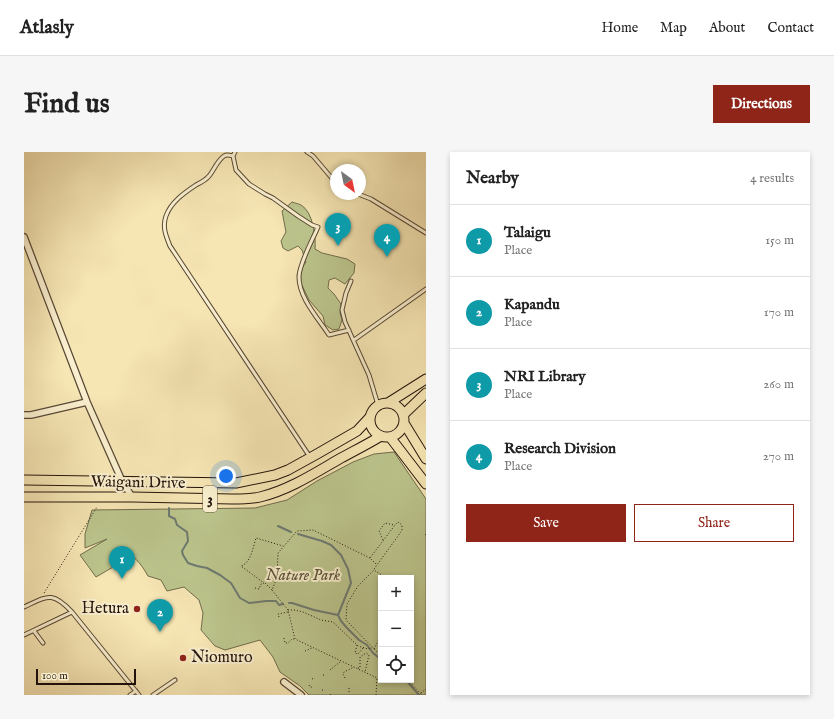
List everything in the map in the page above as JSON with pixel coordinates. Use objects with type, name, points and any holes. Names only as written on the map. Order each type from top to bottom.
[{"type":"main road","points":[[388,403],[426,379]]},
{"type":"main road","points":[[426,393],[404,419],[402,428],[395,435],[385,436],[376,433],[370,423],[370,417],[374,408],[378,405],[388,403],[398,406],[404,419],[426,458]]},
{"type":"main road","name":"Waigani Drive","points":[[24,480],[236,483],[275,475],[288,470],[357,430],[370,417]]},
{"type":"main road","name":"Waigani Drive","points":[[24,497],[248,499],[271,494],[293,485],[357,449],[385,436]]},
{"type":"main road","points":[[385,436],[426,484]]},
{"type":"street","points":[[24,237],[87,402],[122,481],[132,497]]},
{"type":"street","points":[[24,415],[87,402]]},
{"type":"street","points":[[284,682],[301,695]]},
{"type":"lane","points":[[307,152],[313,156],[330,176]]},
{"type":"lane","points":[[310,458],[170,246],[165,234],[164,226],[169,208],[185,193],[209,176],[214,167],[224,156],[234,154],[236,170],[249,184],[273,198],[298,216],[318,227],[301,267],[299,277],[304,299],[329,335],[349,330]]},
{"type":"lane","points":[[366,197],[426,233]]},
{"type":"lane","points":[[351,281],[346,293],[342,310],[345,322],[369,375],[378,405]]},
{"type":"lane","points":[[354,340],[426,289]]},
{"type":"lane","points":[[24,607],[44,598],[58,599],[64,603],[139,695]]},
{"type":"lane","points":[[24,635],[72,612]]},
{"type":"lane","points":[[34,631],[42,643]]},
{"type":"lane","points":[[154,695],[175,680]]},
{"type":"lane","points":[[130,695],[136,691]]},
{"type":"path","points":[[43,596],[97,506]]},
{"type":"path","points":[[370,558],[395,525],[398,522],[402,525],[402,530],[398,536],[374,570],[358,586],[347,604],[346,620],[378,653]]},
{"type":"path","points":[[383,540],[379,531],[385,524],[395,525]]},
{"type":"path","points":[[272,590],[277,578],[278,553],[297,531],[313,530],[370,558],[377,565]]},
{"type":"path","points":[[284,546],[256,538],[249,559],[245,565],[241,566],[272,590],[283,604],[288,611],[295,639],[377,678],[376,695]]},
{"type":"path","points":[[374,570],[382,575]]},
{"type":"path","points":[[255,588],[259,589],[261,584],[264,583]]},
{"type":"path","points":[[279,617],[278,614],[295,610],[318,619],[328,620],[333,622],[357,645],[363,648],[374,649]]},
{"type":"path","points":[[284,638],[285,643],[295,639]]},
{"type":"path","points":[[374,649],[378,641]]},
{"type":"path","points":[[357,645],[355,653],[360,653],[363,648]]},
{"type":"path","points":[[305,651],[310,648],[314,648]]},
{"type":"path","points":[[358,669],[360,668],[360,657],[366,653],[369,655],[365,672]]},
{"type":"path","points":[[330,670],[341,661]]},
{"type":"path","points":[[345,678],[343,674],[344,672],[354,667]]},
{"type":"path","points":[[411,683],[422,694],[426,690]]},
{"type":"path","points":[[309,685],[310,687],[313,687]]},
{"type":"path","points":[[349,687],[349,692]]},
{"type":"green space","points":[[292,202],[305,208],[311,219],[315,238],[315,249],[322,253],[347,259],[355,264],[354,273],[345,284],[335,278],[329,280],[328,288],[341,304],[340,313],[342,320],[339,329],[333,330],[325,325],[323,316],[309,300],[297,275],[306,262],[302,250],[298,246],[288,251],[283,248],[281,241],[286,232],[282,211]]},
{"type":"green space","name":"Nature Park","points":[[394,452],[426,499],[426,695],[309,695],[300,686],[280,672],[273,657],[260,640],[225,650],[215,646],[201,630],[203,613],[199,600],[184,587],[167,591],[161,580],[148,576],[136,560],[129,554],[119,549],[125,560],[96,577],[80,555],[107,539],[85,548],[85,534],[92,510],[255,508],[287,500],[317,481],[353,462],[374,454]]},
{"type":"waterway","points":[[169,508],[169,516],[175,519],[177,525],[187,532],[188,541],[182,551],[188,563],[207,568],[220,575],[231,583],[240,598],[249,603],[276,601],[279,605],[283,604]]},
{"type":"waterway","points":[[278,526],[291,532]]},
{"type":"waterway","points":[[298,534],[331,545],[341,555],[348,569],[351,583],[338,615]]},
{"type":"waterway","points":[[289,603],[338,615],[347,628],[359,640],[367,645],[378,657]]},
{"type":"waterway","points":[[409,683],[419,695]]},
{"type":"place","name":"NRI Library","points":[[338,246]]},
{"type":"place","name":"Research Division","points":[[387,257]]},
{"type":"place","name":"Talaigu","points":[[122,579]]},
{"type":"place","name":"Hetura","points":[[137,609]]},
{"type":"place","name":"Kapandu","points":[[160,632]]},
{"type":"place","name":"Niomuro","points":[[183,658]]}]
